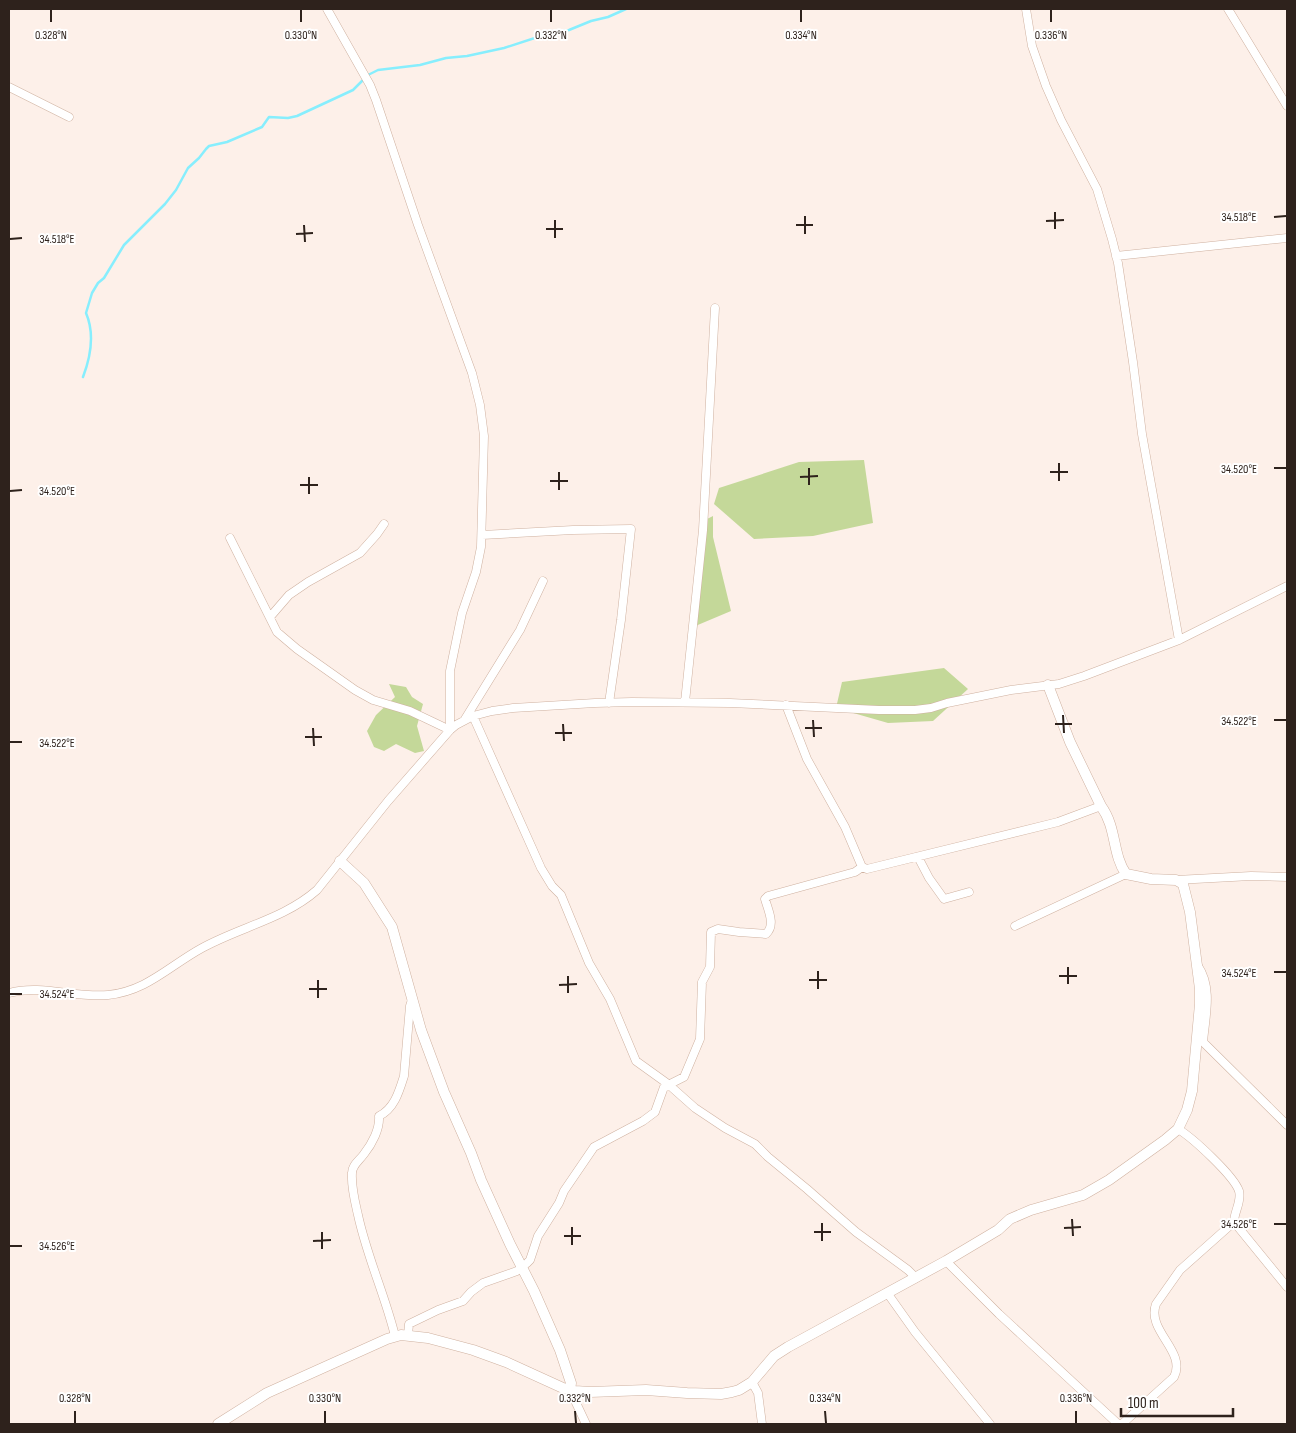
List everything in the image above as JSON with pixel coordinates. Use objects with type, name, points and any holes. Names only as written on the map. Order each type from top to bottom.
[{"type":"street","points":[[327,9],[366,78],[376,100],[418,225],[472,373],[480,405],[484,436],[481,546],[476,572],[462,613],[450,671],[450,730]]},
{"type":"street","points":[[1026,9],[1032,46],[1046,86],[1061,120],[1097,189],[1116,256],[1144,442],[1179,640]]},
{"type":"street","points":[[1228,9],[1287,106]]},
{"type":"street","points":[[9,87],[69,116]]},
{"type":"street","points":[[1116,256],[1287,238]]},
{"type":"street","points":[[685,702],[703,530],[715,308]]},
{"type":"street","points":[[270,617],[289,595],[308,582],[360,553],[384,524]]},
{"type":"street","points":[[482,535],[631,529],[609,703]]},
{"type":"street","points":[[230,538],[277,632],[304,655],[355,690],[373,700],[410,711],[450,730]]},
{"type":"street","points":[[464,721],[520,630],[543,581]]},
{"type":"street","points":[[9,993],[42,990],[107,995],[139,988],[201,948],[278,916],[317,890],[382,808],[450,730],[474,716],[513,708],[609,703],[685,702],[915,710],[1011,690],[1048,686],[1084,676],[1179,640],[1287,586]]},
{"type":"street","points":[[1048,686],[1070,742],[1107,815],[1114,836],[1118,858],[1126,874]]},
{"type":"street","points":[[786,705],[807,759],[844,827],[862,867],[867,869],[1058,822],[1101,806]]},
{"type":"street","points":[[474,716],[542,868],[552,886],[561,895],[589,963],[610,999],[636,1061],[668,1084],[695,1108],[755,1144],[856,1232],[916,1278]]},
{"type":"street","points":[[918,857],[929,878],[944,898],[969,892]]},
{"type":"street","points":[[340,861],[364,883],[392,927],[421,1030],[444,1092],[481,1180],[562,1355],[571,1383],[570,1390],[586,1424]]},
{"type":"street","points":[[408,1335],[410,1324],[438,1310],[463,1301],[483,1283],[517,1271],[530,1260],[538,1236],[564,1191],[594,1147],[643,1121],[655,1112],[664,1087],[684,1077],[700,1039],[702,982],[710,967],[711,932],[718,929],[766,934],[770,930],[772,921],[765,899],[768,896],[856,872],[862,867]]},
{"type":"street","points":[[1015,926],[1126,874],[1151,879],[1176,880],[1251,876],[1287,877]]},
{"type":"street","points":[[218,1424],[268,1393],[395,1336],[408,1335],[428,1338],[473,1350],[570,1390],[590,1392],[646,1390],[722,1394],[739,1390],[752,1382],[774,1356],[946,1261],[998,1230],[1010,1220],[1022,1214],[1091,1191],[1178,1129],[1192,1090],[1200,1004],[1197,964],[1190,912],[1183,884],[1176,880]]},
{"type":"street","points":[[1197,964],[1204,974],[1208,996],[1204,1042],[1287,1125]]},
{"type":"street","points":[[395,1336],[376,1272],[362,1234],[354,1201],[352,1172],[376,1133],[379,1116],[391,1107],[402,1083],[410,1006],[413,998]]},
{"type":"street","points":[[1122,1424],[1174,1377],[1177,1371],[1177,1360],[1155,1320],[1154,1310],[1156,1304],[1180,1270],[1234,1222],[1238,1204],[1239,1192],[1208,1153],[1178,1129]]},
{"type":"street","points":[[1234,1222],[1287,1287]]},
{"type":"street","points":[[946,1261],[999,1314],[1118,1424]]},
{"type":"street","points":[[888,1294],[915,1332],[990,1424]]},
{"type":"street","points":[[752,1382],[758,1394],[762,1424]]},
{"type":"green space","points":[[864,460],[873,523],[813,536],[754,539],[714,504],[719,488],[799,462]]},
{"type":"green space","points":[[713,516],[713,537],[731,611],[693,627],[703,521]]},
{"type":"green space","points":[[944,668],[968,689],[933,721],[888,723],[836,708],[842,682]]},
{"type":"green space","points":[[389,684],[406,687],[412,697],[423,704],[417,726],[424,751],[415,753],[396,744],[384,751],[374,747],[367,731],[376,715],[395,697]]},
{"type":"waterway","points":[[368,75],[378,70],[420,65],[446,58],[467,56],[504,48],[547,34],[569,30],[626,9]]},
{"type":"waterway","points":[[83,377],[91,345],[89,321],[86,313],[92,293],[98,283],[104,278],[124,245],[165,204],[176,190],[188,168],[209,146],[227,142],[262,127],[269,117],[288,118],[297,116],[353,90],[363,80]]}]
